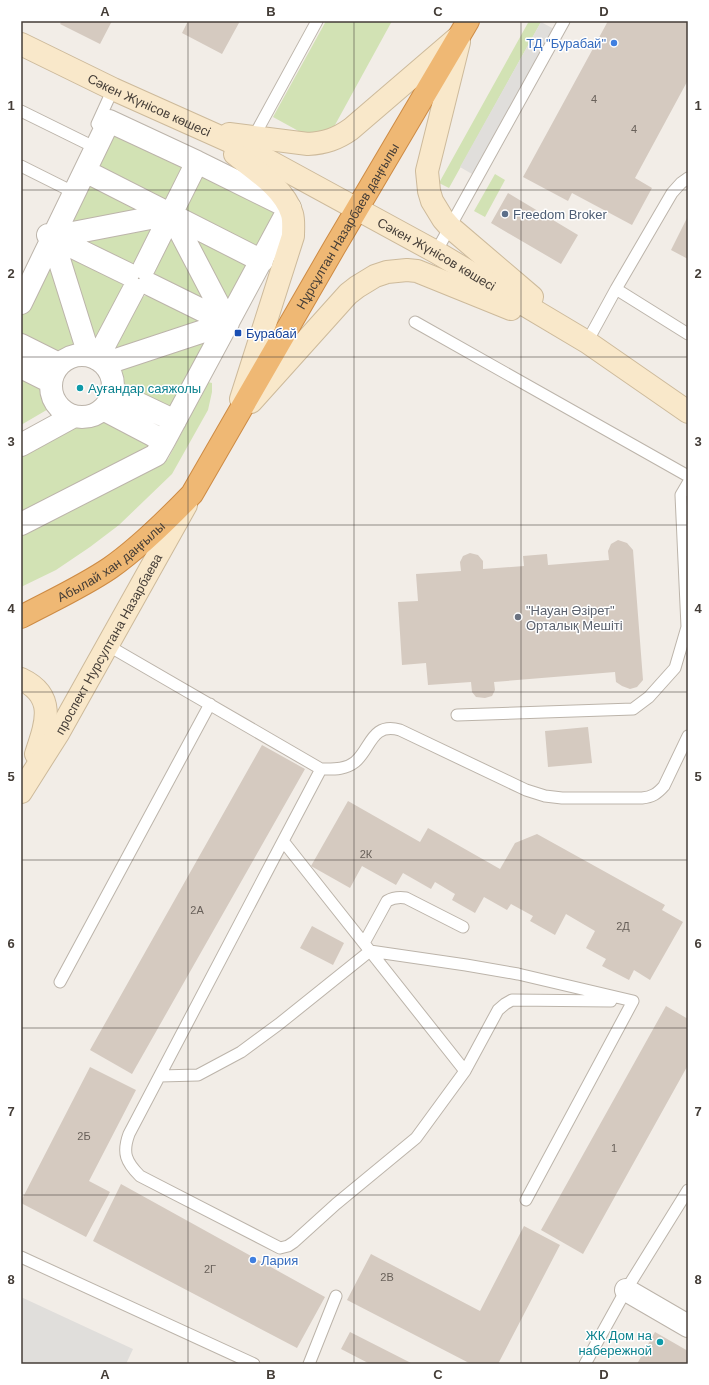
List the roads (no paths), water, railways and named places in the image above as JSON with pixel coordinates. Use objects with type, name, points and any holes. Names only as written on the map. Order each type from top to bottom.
[{"type":"highway","name":"Нұрсұлтан Назарбаев даңғылы","points":[[192,494],[464,28]]},
{"type":"highway","name":"Абылай хан даңғылы","points":[[21,617],[84,584],[111,567],[166,521],[192,494]]},
{"type":"street","points":[[208,131],[250,143],[308,144],[319,143],[339,137],[351,129],[464,28]]},
{"type":"street","points":[[464,28],[427,171],[429,191],[432,201],[436,210],[450,227],[584,340]]},
{"type":"street","name":"Сәкен Жүнісов көшесі","points":[[21,44],[114,89],[208,131]]},
{"type":"street","points":[[21,303],[49,236],[85,170],[109,121],[197,162],[287,213]]},
{"type":"street","points":[[208,131],[276,187],[282,194],[287,213],[293,223],[293,236],[235,419]]},
{"type":"street","name":"Сәкен Жүнісов көшесі","points":[[250,143],[358,209],[436,252],[584,340],[688,412]]},
{"type":"street","points":[[96,359],[197,162]]},
{"type":"street","points":[[85,170],[262,261]]},
{"type":"street","points":[[21,524],[156,455],[287,213]]},
{"type":"street","points":[[49,236],[171,214]]},
{"type":"street","points":[[171,214],[228,323]]},
{"type":"street","points":[[49,236],[228,323]]},
{"type":"street","points":[[23,436],[56,417],[86,416],[95,414],[108,400],[113,382],[111,377],[96,359],[49,236]]},
{"type":"street","points":[[235,419],[348,294],[370,278],[387,272],[407,270],[417,271],[584,340]]},
{"type":"street","points":[[56,417],[51,392],[55,373],[68,358],[78,355],[96,359],[228,323]]},
{"type":"street","points":[[25,358],[55,373]]},
{"type":"street","points":[[108,400],[146,408],[175,421]]},
{"type":"street","points":[[108,400],[137,427],[164,441]]},
{"type":"street","points":[[137,427],[146,408]]},
{"type":"street","name":"проспект Нурсултана Назарбаева","points":[[24,788],[59,732],[192,494]]},
{"type":"street","points":[[21,679],[34,688],[44,700],[46,712],[45,726],[24,788]]},
{"type":"street","points":[[626,1290],[688,1326]]},
{"type":"lane","points":[[250,143],[317,21]]},
{"type":"lane","points":[[436,252],[564,21]]},
{"type":"lane","points":[[21,286],[49,236],[67,189],[114,89]]},
{"type":"lane","points":[[21,111],[88,144]]},
{"type":"lane","points":[[21,166],[67,189]]},
{"type":"lane","points":[[584,340],[616,289],[672,193],[688,178]]},
{"type":"lane","points":[[616,289],[688,334]]},
{"type":"lane","points":[[415,322],[688,476]]},
{"type":"lane","points":[[457,715],[633,709],[649,697],[675,668],[687,628],[681,495],[688,483]]},
{"type":"lane","points":[[107,645],[321,769],[344,767],[354,762],[377,733],[384,729],[392,728],[400,730],[526,790],[544,796],[562,798],[642,798],[655,795],[664,786],[688,736]]},
{"type":"lane","points":[[60,982],[210,704]]},
{"type":"lane","points":[[321,769],[129,1134],[125,1146],[126,1157],[131,1167],[140,1176],[280,1248],[288,1246],[416,1138],[466,1071],[498,1010],[505,1004],[512,1000],[633,1001]]},
{"type":"lane","points":[[283,840],[466,1071]]},
{"type":"lane","points":[[160,1076],[198,1075],[241,1052],[279,1024],[367,947],[387,901],[392,898],[406,898],[463,927]]},
{"type":"lane","points":[[367,947],[518,974],[633,1001]]},
{"type":"lane","points":[[526,1200],[633,1001]]},
{"type":"lane","points":[[585,1364],[626,1290],[688,1190]]},
{"type":"lane","points":[[21,1257],[254,1364]]},
{"type":"lane","points":[[309,1364],[336,1296]]},
{"type":"place","name":"ТД \"Бурабай\"","points":[[614,43]]},
{"type":"place","name":"Freedom Broker","points":[[505,214]]},
{"type":"place","name":"Бурабай","points":[[238,333]]},
{"type":"place","name":"Ауғандар саяжолы","points":[[80,388]]},
{"type":"place","name":"\"Науан Әзірет\" Орталық Мешіті","points":[[518,617]]},
{"type":"place","name":"Лария","points":[[253,1260]]},
{"type":"place","name":"ЖК Дом на набережной","points":[[660,1342]]}]
